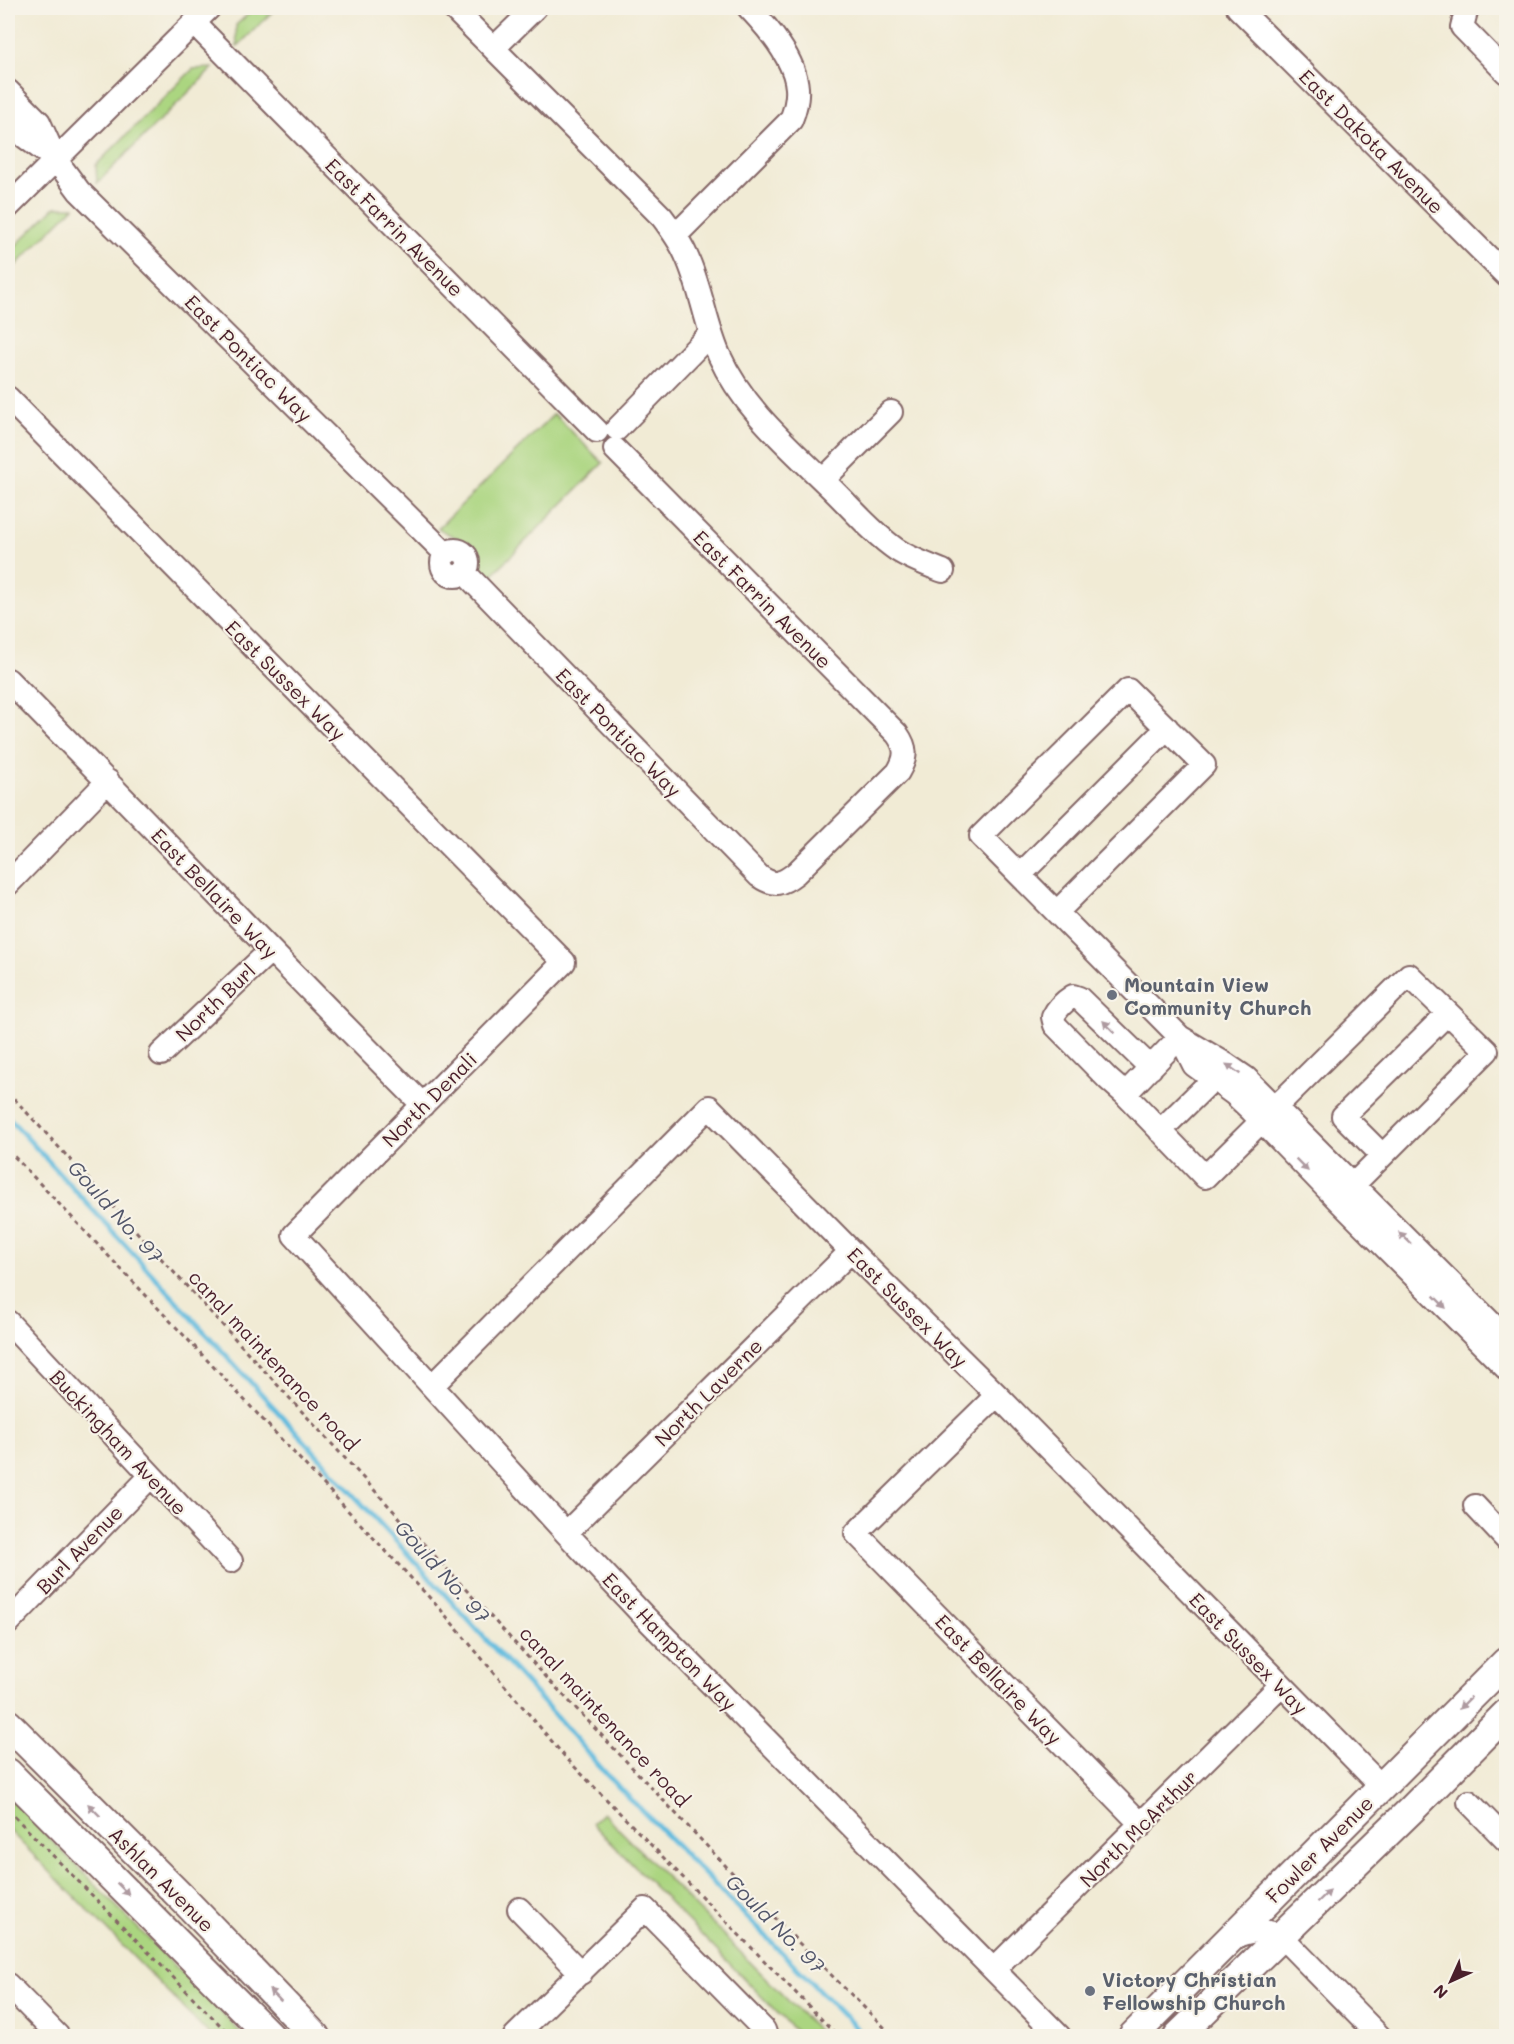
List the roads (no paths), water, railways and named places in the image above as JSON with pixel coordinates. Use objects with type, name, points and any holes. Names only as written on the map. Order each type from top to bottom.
[{"type":"main road","name":"Fowler Avenue","points":[[1133,2037],[1506,1662]]},
{"type":"main road","name":"Fowler Avenue","points":[[1178,2037],[1506,1714]]},
{"type":"main road","name":"Ashlan Avenue","points":[[8,1724],[188,1904],[304,2033]]},
{"type":"main road","name":"Ashlan Avenue","points":[[8,1773],[270,2037]]},
{"type":"main road","points":[[1282,1937],[1280,1919],[1287,1904],[1367,1825],[1382,1798],[1381,1786]]},
{"type":"street","points":[[453,8],[662,217],[676,235],[695,275],[711,333],[730,375],[745,399],[764,421],[884,540],[915,560],[943,571]]},
{"type":"street","points":[[494,48],[535,8]]},
{"type":"street","points":[[676,235],[791,120],[796,105],[797,87],[790,65],[770,30],[749,8]]},
{"type":"street","name":"East Dakota Avenue","points":[[1238,8],[1506,275]]},
{"type":"street","points":[[8,207],[201,15]]},
{"type":"street","name":"East Farrin Avenue","points":[[201,15],[904,743],[906,753],[898,772],[796,873],[788,880],[778,884]]},
{"type":"street","points":[[1464,17],[1506,72]]},
{"type":"street","name":"East Pontiac Way","points":[[8,91],[39,122],[56,160],[80,190],[446,554],[453,550],[465,554],[468,561],[464,572],[759,876],[767,882],[778,884]]},
{"type":"street","name":"East Pontiac Way","points":[[8,119],[25,137],[56,160]]},
{"type":"street","points":[[609,436],[711,333]]},
{"type":"street","name":"East Sussex Way","points":[[8,398],[564,962]]},
{"type":"street","points":[[823,480],[891,412]]},
{"type":"street","name":"East Bellaire Way","points":[[8,680],[270,951],[423,1105]]},
{"type":"street","points":[[1056,912],[1204,765],[1128,690],[981,836],[1020,875],[1056,912],[1180,1037],[1246,1078],[1268,1116]]},
{"type":"street","points":[[1020,875],[1167,728]]},
{"type":"street","points":[[8,884],[108,781]]},
{"type":"street","name":"North Burl","points":[[161,1054],[270,951]]},
{"type":"street","name":"North Denali","points":[[294,1235],[564,962]]},
{"type":"street","points":[[1151,1068],[1079,998],[1073,996],[1056,1011],[1053,1017],[1055,1025],[1205,1178],[1409,975],[1486,1051],[1345,1193]]},
{"type":"street","points":[[1382,1155],[1343,1116],[1448,1013]]},
{"type":"street","points":[[1125,1094],[1180,1037]]},
{"type":"street","points":[[1180,1037],[1194,1065],[1268,1116],[1473,1319],[1506,1368]]},
{"type":"street","points":[[1160,1131],[1213,1079]]},
{"type":"street","name":"East Sussex Way","points":[[433,1385],[709,1107],[997,1395],[1381,1786]]},
{"type":"street","name":"East Hampton Way","points":[[294,1235],[644,1616],[1059,2037]]},
{"type":"street","name":"North Laverne","points":[[566,1533],[851,1251]]},
{"type":"street","points":[[1473,1319],[1506,1338]]},
{"type":"street","name":"Buckingham Avenue","points":[[8,1322],[231,1562]]},
{"type":"street","name":"East Bellaire Way","points":[[997,1395],[856,1533],[1142,1825]]},
{"type":"street","name":"Burl Avenue","points":[[8,1623],[151,1476]]},
{"type":"street","points":[[1474,1506],[1506,1539]]},
{"type":"street","name":"North McArthur","points":[[994,1970],[1281,1684]]},
{"type":"street","points":[[1469,1802],[1506,1840]]},
{"type":"street","points":[[519,1909],[581,1972]]},
{"type":"street","points":[[515,2037],[645,1909],[764,2030],[766,2037]]},
{"type":"street","points":[[1233,1937],[1259,1930],[1271,1931],[1282,1937],[1379,2037]]},
{"type":"street","points":[[8,1985],[58,2037]]},
{"type":"waterway","name":"Gould No. 97","points":[[8,1117],[546,1705],[608,1776],[864,2036]]},
{"type":"place","name":"Mountain View Community Church","points":[[1112,995]]},
{"type":"place","name":"Victory Christian Fellowship Church","points":[[1090,1991]]}]
